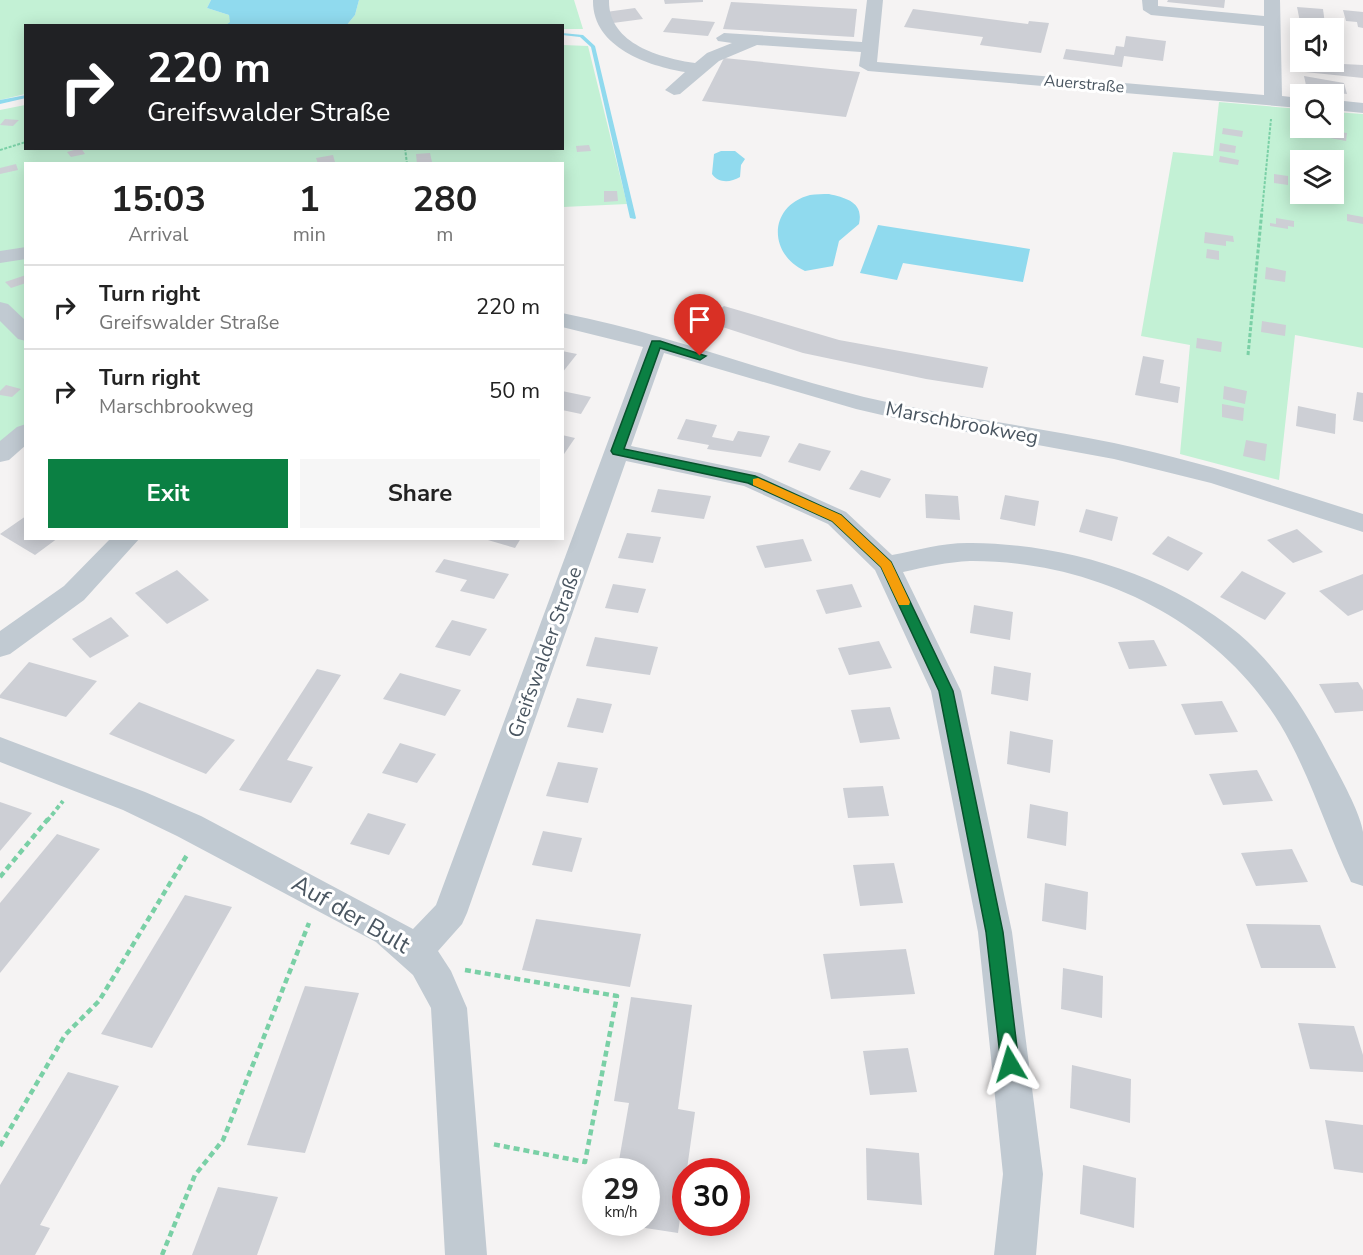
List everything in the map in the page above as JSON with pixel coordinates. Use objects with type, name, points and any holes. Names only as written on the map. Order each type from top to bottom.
[{"type":"street","points":[[601,0],[602,16],[633,52],[654,62],[698,69]]},
{"type":"street","points":[[869,57],[875,0]]},
{"type":"street","points":[[1150,0],[1151,10],[1273,22]]},
{"type":"street","points":[[1272,0],[1273,100]]},
{"type":"street","name":"Auerstraße","points":[[724,38],[755,40],[869,57],[1290,102]]},
{"type":"street","points":[[674,90],[713,57],[755,40]]},
{"type":"street","points":[[1344,106],[1363,108]]},
{"type":"street","points":[[0,257],[24,253]]},
{"type":"street","points":[[0,309],[24,332]]},
{"type":"street","name":"Marschbrookweg","points":[[564,320],[656,343],[867,405],[1114,452],[1217,476],[1363,524]]},
{"type":"street","name":"Greifswalder Straße","points":[[422,956],[434,933],[450,913],[656,343]]},
{"type":"street","points":[[0,454],[24,434]]},
{"type":"street","points":[[617,451],[751,479],[837,518],[886,565],[946,691],[994,932],[1023,1174],[1015,1255]]},
{"type":"street","points":[[0,646],[74,593],[125,540]]},
{"type":"street","points":[[886,565],[970,552],[1036,557],[1095,572],[1167,601],[1228,639],[1256,668],[1301,732],[1359,854]]},
{"type":"street","name":"Auf der Bult","points":[[0,749],[81,779],[201,832],[388,931],[422,956],[442,986],[449,1008],[456,1137],[466,1255]]},
{"type":"path","points":[[1248,355],[1273,100]]},
{"type":"path","points":[[0,150],[24,143]]},
{"type":"path","points":[[0,877],[81,779]]},
{"type":"path","points":[[0,1146],[65,1035],[99,1001],[201,832]]},
{"type":"path","points":[[162,1255],[195,1174],[223,1140],[321,894]]},
{"type":"path","points":[[422,956],[617,996],[585,1162],[456,1137]]},
{"type":"green space","points":[[0,0],[211,0],[207,8],[229,15],[231,22],[228,24],[24,24],[24,94],[0,100]]},
{"type":"green space","points":[[359,0],[574,0],[583,29],[564,29],[564,24],[348,24],[355,15]]},
{"type":"green space","points":[[564,45],[588,46],[627,204],[564,207],[564,162],[24,162],[24,439],[0,460],[0,110],[24,105],[24,150],[564,150]]},
{"type":"green space","points":[[1219,102],[1290,108],[1290,138],[1344,138],[1344,113],[1363,114],[1363,348],[1295,335],[1279,480],[1180,454],[1190,345],[1141,336],[1173,152],[1213,156]]},
{"type":"water","points":[[211,0],[359,0],[355,15],[348,24],[227,24],[230,22],[229,15],[207,8]]},
{"type":"water","points":[[721,151],[735,151],[745,159],[741,165],[740,177],[724,181],[712,174],[714,154]]},
{"type":"water","points":[[829,194],[847,199],[856,206],[860,217],[859,224],[839,241],[833,266],[805,271],[784,254],[779,242],[780,219],[786,209],[796,201],[810,195]]},
{"type":"water","points":[[878,225],[1030,249],[1023,282],[903,263],[897,280],[860,273]]},
{"type":"building","points":[[664,0],[703,0],[703,2],[665,4]]},
{"type":"building","points":[[1168,0],[1225,0],[1224,8],[1167,2]]},
{"type":"building","points":[[731,2],[857,9],[854,37],[723,29]]},
{"type":"building","points":[[1297,7],[1323,9],[1324,18],[1299,18]]},
{"type":"building","points":[[635,8],[643,19],[613,23],[606,12]]},
{"type":"building","points":[[913,9],[1028,24],[1029,21],[1049,23],[1041,53],[980,45],[983,37],[904,27]]},
{"type":"building","points":[[1343,10],[1363,12],[1363,28],[1358,27],[1357,22],[1346,21]]},
{"type":"building","points":[[672,18],[715,22],[708,36],[663,32]]},
{"type":"building","points":[[1126,36],[1166,41],[1163,61],[1124,56],[1122,67],[1063,59],[1066,49],[1114,55],[1116,46],[1124,47]]},
{"type":"building","points":[[724,58],[860,72],[846,117],[702,101]]},
{"type":"building","points":[[1344,64],[1363,65],[1363,78],[1305,72],[1344,72]]},
{"type":"building","points":[[1304,76],[1344,83],[1347,94],[1344,94],[1344,84],[1306,84]]},
{"type":"building","points":[[5,119],[19,120],[13,126],[0,125]]},
{"type":"building","points":[[1223,128],[1243,131],[1242,137],[1222,134]]},
{"type":"building","points":[[1344,133],[1347,133],[1346,141],[1330,138],[1344,138]]},
{"type":"building","points":[[1220,143],[1236,146],[1235,153],[1219,151]]},
{"type":"building","points":[[589,145],[591,151],[577,152],[576,146]]},
{"type":"building","points":[[82,150],[85,154],[71,157],[67,152]]},
{"type":"building","points":[[430,153],[432,162],[417,162],[416,154]]},
{"type":"building","points":[[333,155],[335,162],[317,162],[316,158]]},
{"type":"building","points":[[1220,156],[1239,160],[1238,165],[1219,162]]},
{"type":"building","points":[[16,164],[18,170],[0,174],[0,168]]},
{"type":"building","points":[[1274,174],[1288,176],[1288,185],[1274,183]]},
{"type":"building","points":[[604,191],[617,191],[618,201],[604,202]]},
{"type":"building","points":[[1347,214],[1363,217],[1363,224],[1347,221]]},
{"type":"building","points":[[1276,218],[1294,221],[1294,227],[1288,226],[1288,229],[1270,226],[1270,223],[1276,224]]},
{"type":"building","points":[[1205,232],[1233,236],[1234,242],[1226,241],[1226,246],[1204,243]]},
{"type":"building","points":[[1207,249],[1219,251],[1219,260],[1206,258]]},
{"type":"building","points":[[1266,267],[1286,271],[1285,282],[1265,279]]},
{"type":"building","points":[[24,276],[24,284],[11,288],[5,282]]},
{"type":"building","points":[[724,306],[839,340],[988,367],[983,388],[926,379],[803,353],[704,321]]},
{"type":"building","points":[[1262,321],[1286,325],[1285,336],[1261,332]]},
{"type":"building","points":[[1197,338],[1222,342],[1221,352],[1196,348]]},
{"type":"building","points":[[564,351],[577,354],[564,370]]},
{"type":"building","points":[[1143,356],[1164,360],[1160,383],[1180,387],[1178,403],[1135,395]]},
{"type":"building","points":[[6,385],[21,389],[12,397],[0,395],[0,391]]},
{"type":"building","points":[[1224,386],[1247,391],[1245,404],[1223,399]]},
{"type":"building","points":[[564,391],[591,397],[581,414],[564,410]]},
{"type":"building","points":[[1357,392],[1363,393],[1363,422],[1353,420]]},
{"type":"building","points":[[1222,404],[1244,408],[1243,421],[1222,417]]},
{"type":"building","points":[[1298,406],[1336,414],[1335,434],[1296,426]]},
{"type":"building","points":[[686,419],[717,425],[712,437],[733,441],[738,431],[770,436],[761,457],[707,449],[709,445],[677,439]]},
{"type":"building","points":[[564,435],[575,438],[564,454]]},
{"type":"building","points":[[1246,440],[1267,444],[1265,461],[1243,456]]},
{"type":"building","points":[[799,443],[831,451],[820,471],[788,462]]},
{"type":"building","points":[[861,470],[891,479],[880,498],[849,489]]},
{"type":"building","points":[[658,489],[711,496],[704,519],[651,512]]},
{"type":"building","points":[[925,494],[958,496],[960,520],[926,518]]},
{"type":"building","points":[[1005,495],[1039,501],[1035,526],[1000,519]]},
{"type":"building","points":[[1086,509],[1118,517],[1112,541],[1079,532]]},
{"type":"building","points":[[24,517],[24,540],[55,540],[35,555],[0,534]]},
{"type":"building","points":[[1297,529],[1323,552],[1293,563],[1267,540]]},
{"type":"building","points":[[627,533],[661,537],[653,563],[618,558]]},
{"type":"building","points":[[1168,536],[1203,553],[1188,571],[1152,554]]},
{"type":"building","points":[[803,539],[812,561],[765,568],[756,546]]},
{"type":"building","points":[[488,540],[520,540],[515,548]]},
{"type":"building","points":[[444,559],[509,574],[494,599],[460,591],[467,580],[435,572]]},
{"type":"building","points":[[177,570],[209,600],[167,624],[135,593]]},
{"type":"building","points":[[1242,571],[1286,593],[1265,620],[1220,597]]},
{"type":"building","points":[[1363,574],[1363,610],[1348,616],[1319,591]]},
{"type":"building","points":[[613,584],[646,589],[638,613],[605,608]]},
{"type":"building","points":[[852,584],[862,607],[826,614],[816,590]]},
{"type":"building","points":[[974,605],[1013,612],[1010,640],[970,633]]},
{"type":"building","points":[[111,617],[129,636],[90,658],[72,639]]},
{"type":"building","points":[[452,620],[487,629],[470,656],[435,647]]},
{"type":"building","points":[[595,637],[658,647],[650,675],[586,666]]},
{"type":"building","points":[[1154,640],[1167,666],[1129,669],[1118,642]]},
{"type":"building","points":[[879,641],[892,668],[849,675],[838,648]]},
{"type":"building","points":[[29,662],[97,681],[66,717],[0,698],[0,695]]},
{"type":"building","points":[[994,666],[1031,673],[1028,701],[991,694]]},
{"type":"building","points":[[317,669],[341,675],[287,760],[313,767],[291,803],[239,790]]},
{"type":"building","points":[[400,673],[461,690],[445,716],[383,699]]},
{"type":"building","points":[[1358,682],[1363,690],[1363,711],[1335,713],[1319,684]]},
{"type":"building","points":[[577,698],[612,704],[603,733],[567,727]]},
{"type":"building","points":[[1222,701],[1238,732],[1195,735],[1181,704]]},
{"type":"building","points":[[139,702],[235,740],[206,774],[109,734]]},
{"type":"building","points":[[890,707],[900,739],[860,743],[851,710]]},
{"type":"building","points":[[1010,731],[1053,740],[1050,773],[1007,764]]},
{"type":"building","points":[[400,743],[436,754],[417,783],[382,773]]},
{"type":"building","points":[[558,762],[598,768],[588,803],[546,796]]},
{"type":"building","points":[[1257,770],[1273,801],[1223,805],[1209,774]]},
{"type":"building","points":[[883,786],[889,816],[848,818],[843,788]]},
{"type":"building","points":[[0,802],[32,813],[0,851]]},
{"type":"building","points":[[1030,804],[1068,812],[1066,846],[1027,838]]},
{"type":"building","points":[[368,813],[406,824],[389,855],[350,844]]},
{"type":"building","points":[[543,831],[582,838],[572,872],[532,865]]},
{"type":"building","points":[[57,834],[100,849],[0,973],[0,903]]},
{"type":"building","points":[[1292,849],[1308,882],[1256,886],[1241,853]]},
{"type":"building","points":[[894,863],[903,903],[860,906],[853,865]]},
{"type":"building","points":[[1045,883],[1088,892],[1086,930],[1042,921]]},
{"type":"building","points":[[185,895],[232,907],[152,1048],[101,1034]]},
{"type":"building","points":[[536,919],[641,934],[630,987],[522,970]]},
{"type":"building","points":[[1246,924],[1320,925],[1336,968],[1261,968]]},
{"type":"building","points":[[906,949],[915,994],[831,999],[823,954]]},
{"type":"building","points":[[1063,968],[1103,976],[1102,1018],[1061,1009]]},
{"type":"building","points":[[305,986],[359,993],[305,1153],[247,1145]]},
{"type":"building","points":[[631,997],[692,1005],[678,1109],[695,1112],[689,1158],[672,1158],[672,1232],[660,1230],[660,1158],[619,1158],[629,1103],[614,1101]]},
{"type":"building","points":[[1298,1023],[1354,1026],[1363,1055],[1363,1072],[1310,1069]]},
{"type":"building","points":[[908,1048],[917,1092],[870,1095],[863,1051]]},
{"type":"building","points":[[1072,1065],[1131,1079],[1130,1123],[1070,1108]]},
{"type":"building","points":[[68,1072],[119,1086],[40,1225],[50,1228],[35,1255],[0,1255],[0,1185]]},
{"type":"building","points":[[1325,1120],[1363,1125],[1363,1173],[1334,1169]]},
{"type":"building","points":[[866,1148],[919,1153],[922,1205],[867,1200]]},
{"type":"building","points":[[1083,1165],[1136,1178],[1134,1228],[1080,1214]]},
{"type":"building","points":[[218,1187],[278,1197],[257,1255],[192,1255]]},
{"type":"waterway","points":[[564,34],[581,36],[593,46],[633,218]]},
{"type":"waterway","points":[[0,102],[24,96]]},
{"type":"slow traffic","points":[[758,482],[837,518],[886,565],[904,602]]},
{"type":"route","points":[[700,356],[656,343],[617,451],[751,479],[837,518],[886,565],[946,691],[994,932],[1010,1064]]}]
